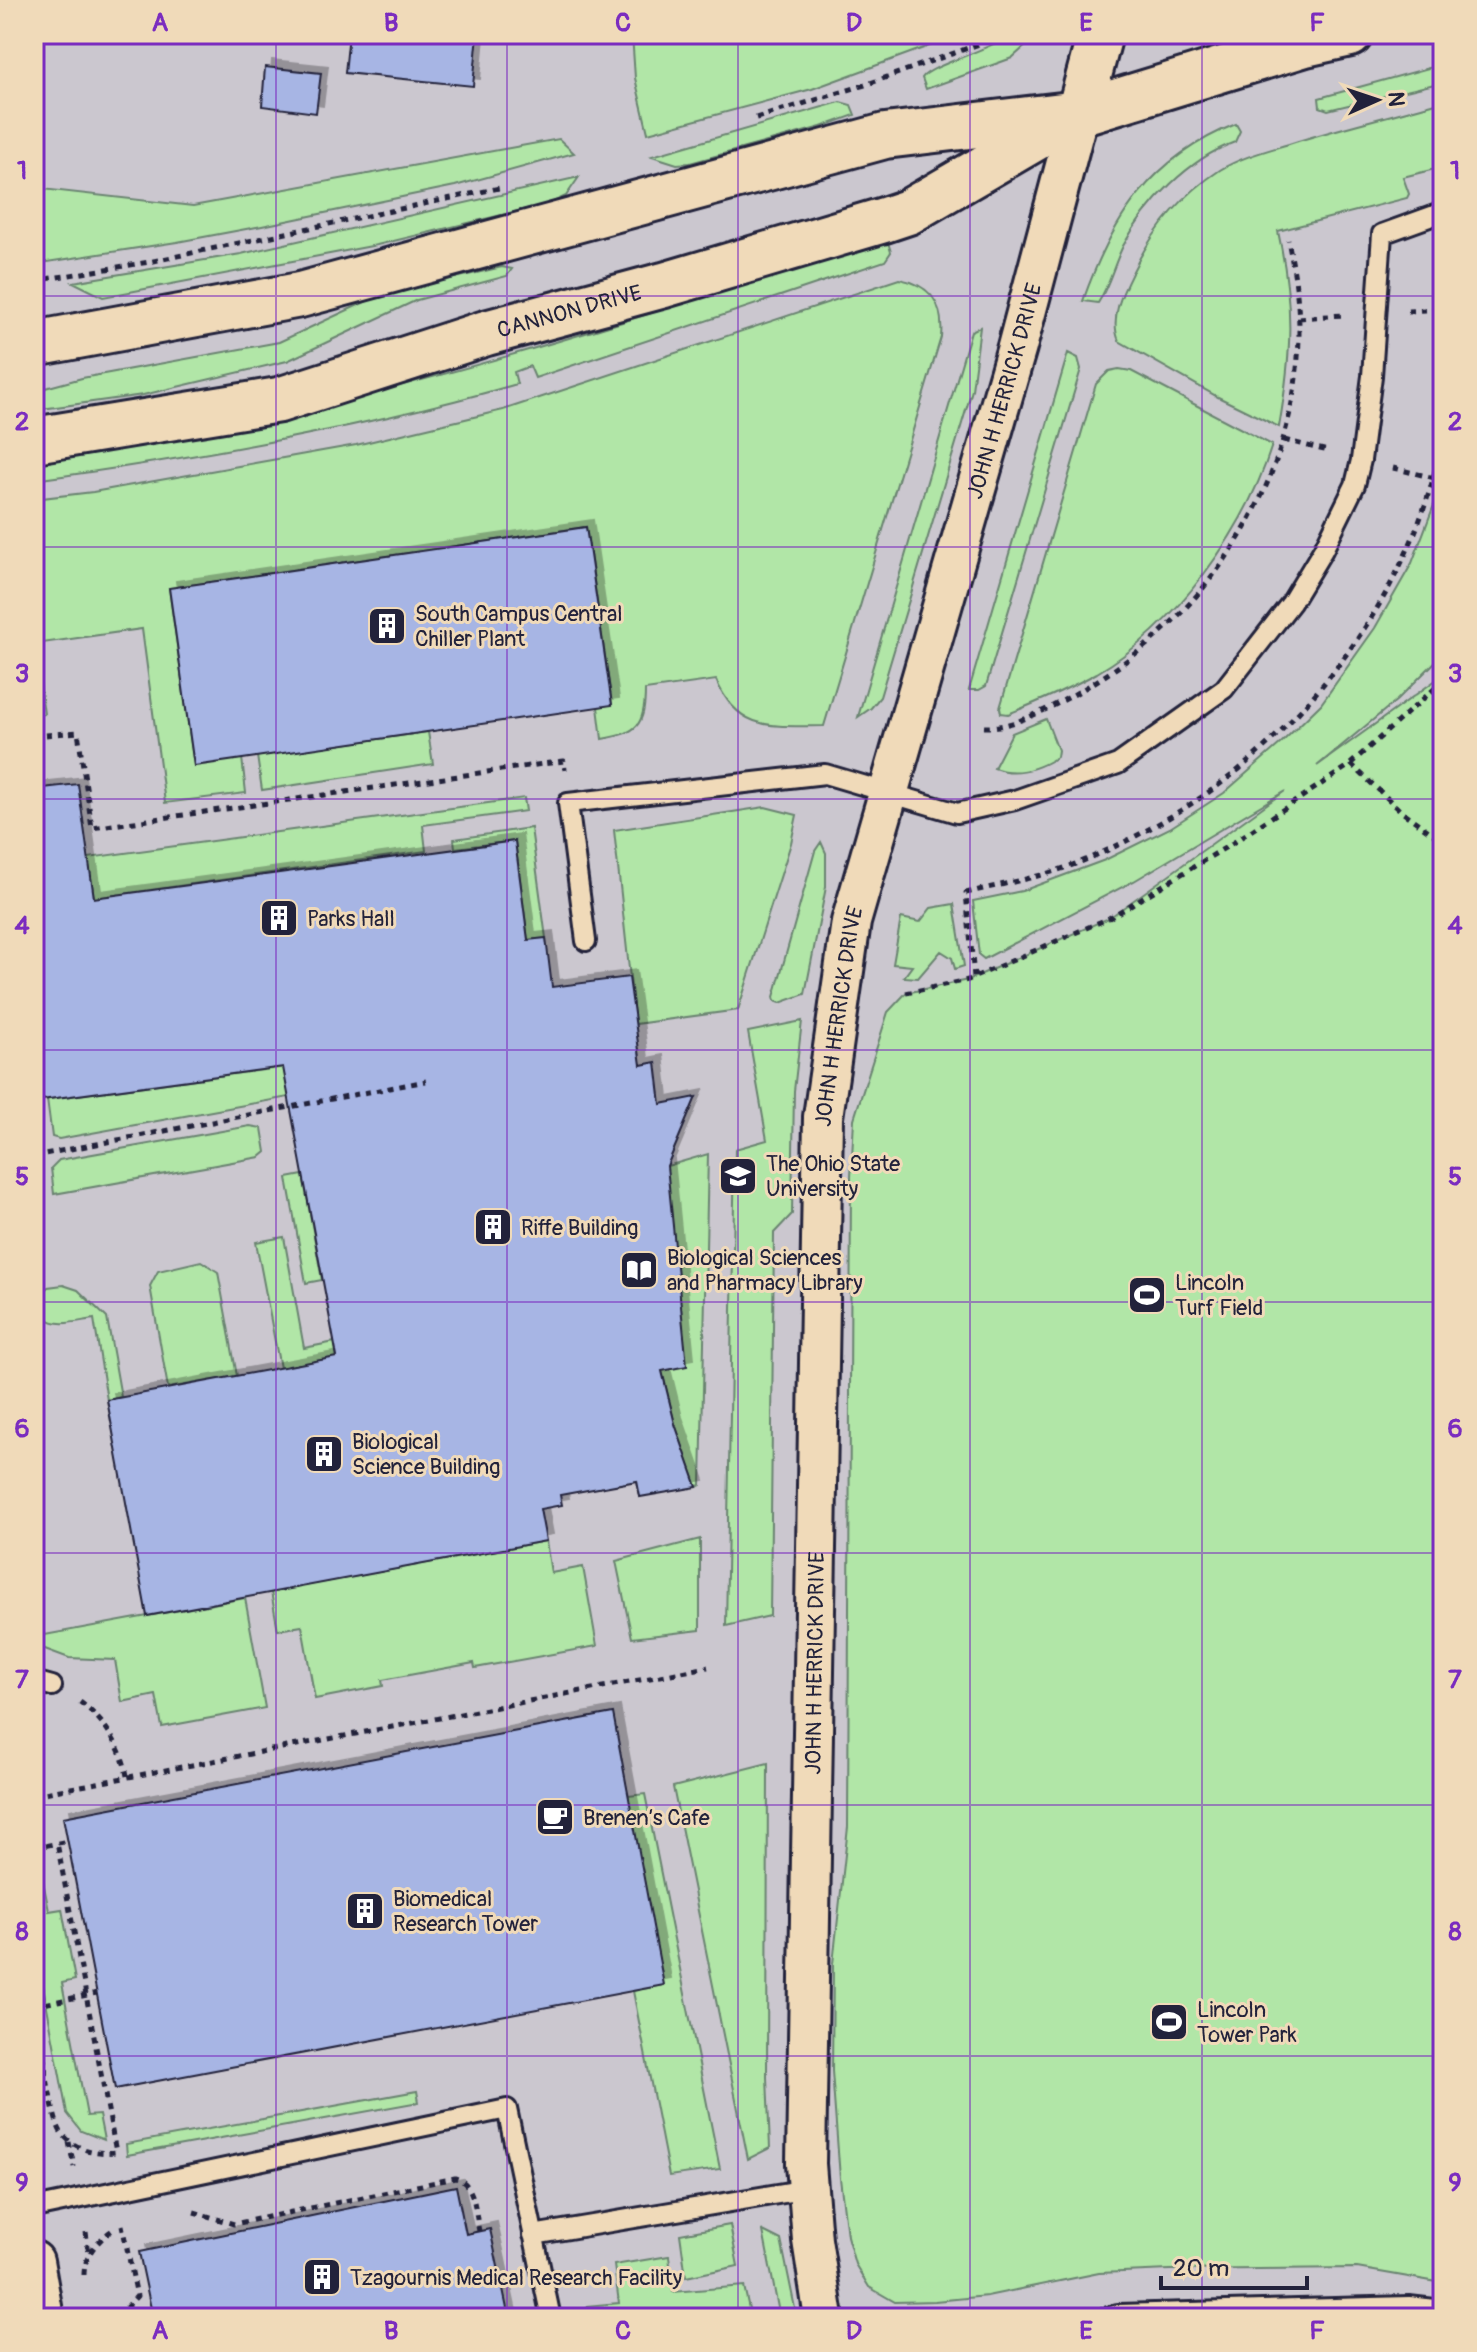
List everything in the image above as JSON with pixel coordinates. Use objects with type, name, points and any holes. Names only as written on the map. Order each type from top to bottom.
[{"type":"street","name":"JOHN H HERRICK DRIVE","points":[[824,2318],[808,2189],[808,2003],[823,1117],[851,922],[1017,347],[1100,34]]},
{"type":"street","name":"CANNON DRIVE","points":[[34,344],[300,295],[885,136],[1079,113],[1305,44],[1350,34]]},
{"type":"street","name":"CANNON DRIVE","points":[[34,440],[279,400],[486,333],[664,285],[884,220],[908,212],[1079,113]]},
{"type":"street","points":[[34,2261],[44,2318]]},
{"type":"lane","points":[[586,941],[568,803],[825,774],[957,813],[1015,800],[1118,764],[1224,689],[1291,603],[1323,550],[1355,485],[1372,376],[1382,234],[1443,212]]},
{"type":"lane","points":[[34,2208],[507,2109],[551,2318]]},
{"type":"lane","points":[[533,2235],[808,2189]]},
{"type":"lane","points":[[1106,2318],[1118,2314],[1409,2306],[1443,2310]]},
{"type":"path","points":[[745,122],[865,85],[982,43],[994,34]]},
{"type":"path","points":[[34,281],[180,256],[518,184]]},
{"type":"path","points":[[984,727],[998,728],[1063,701],[1120,667],[1188,608],[1223,564],[1272,479],[1284,440],[1296,380],[1299,318],[1288,240]]},
{"type":"path","points":[[1405,311],[1443,309]]},
{"type":"path","points":[[1299,318],[1348,315]]},
{"type":"path","points":[[1284,440],[1328,451]]},
{"type":"path","points":[[1387,467],[1443,480]]},
{"type":"path","points":[[906,993],[974,977],[1109,918],[1228,846],[1351,764],[1443,681]]},
{"type":"path","points":[[34,736],[78,732],[92,828],[564,761],[568,803]]},
{"type":"path","points":[[1351,764],[1402,812],[1443,841]]},
{"type":"path","points":[[966,893],[974,977]]},
{"type":"path","points":[[34,1156],[426,1081]]},
{"type":"path","points":[[34,1795],[708,1667]]},
{"type":"path","points":[[43,1683],[85,1706],[102,1723],[116,1743],[128,1777]]},
{"type":"path","points":[[34,1848],[68,1841]]},
{"type":"path","points":[[34,1997],[59,2128],[77,2147],[116,2152],[57,1843]]},
{"type":"path","points":[[34,2006],[97,1993]]},
{"type":"path","points":[[191,2211],[234,2224],[455,2178],[464,2181],[470,2189],[479,2231]]},
{"type":"path","points":[[84,2276],[86,2261],[96,2244],[123,2225],[137,2296],[120,2318]]},
{"type":"shaded area","name":"The Ohio State University","points":[[34,34],[1443,34],[1443,2318],[34,2318]]},
{"type":"green space","points":[[632,34],[962,34],[812,89],[648,133],[635,78]]},
{"type":"green space","points":[[1012,34],[1039,34],[1012,58],[926,89],[922,78],[927,73]]},
{"type":"green space","points":[[1443,64],[1443,82],[1328,110],[1320,107],[1319,98]]},
{"type":"green space","points":[[1443,101],[1443,167],[1403,177],[1409,194],[1407,198],[1278,231],[1289,306],[1289,352],[1279,427],[1218,397],[1119,341],[1116,332],[1118,305],[1141,256],[1170,214],[1206,180],[1229,165],[1257,154]]},
{"type":"green space","points":[[840,102],[851,105],[855,115],[690,163],[677,164],[652,156]]},
{"type":"green space","points":[[1236,124],[1240,131],[1235,142],[1185,171],[1144,214],[1123,246],[1098,303],[1083,301],[1107,243],[1138,194],[1180,154]]},
{"type":"green space","points":[[559,139],[574,153],[455,186],[177,242],[34,264],[34,188],[193,206]]},
{"type":"green space","points":[[579,177],[566,196],[551,203],[377,245],[103,297],[73,282],[241,254]]},
{"type":"green space","points":[[887,239],[891,252],[885,261],[535,378],[530,366],[514,372],[517,384],[398,415],[277,441],[34,480],[34,462],[143,444],[358,397],[571,337]]},
{"type":"green space","points":[[502,267],[512,269],[507,276],[417,300],[287,361],[143,395],[34,410],[34,391],[82,378],[279,342],[378,296]]},
{"type":"green space","points":[[899,279],[920,286],[934,298],[940,315],[941,337],[824,726],[774,725],[747,718],[725,697],[716,680],[645,690],[643,712],[637,726],[623,734],[602,739],[598,707],[612,704],[586,527],[169,588],[194,765],[242,758],[246,793],[165,803],[142,629],[35,644],[44,714],[34,715],[34,499],[93,492],[356,445],[503,410]]},
{"type":"green space","points":[[980,327],[972,390],[880,697],[858,717],[971,331]]},
{"type":"green space","points":[[1068,353],[1078,358],[1081,369],[986,686],[969,690]]},
{"type":"green space","points":[[1109,371],[1131,371],[1272,445],[1260,478],[1226,543],[1180,603],[1154,630],[1097,673],[1030,705],[1008,714],[1001,713],[1096,384]]},
{"type":"green space","points":[[1443,496],[1443,654],[1397,700],[1317,766],[1443,675],[1443,2283],[1357,2268],[1170,2270],[1099,2273],[987,2296],[895,2302],[869,2287],[855,2264],[847,2236],[832,2071],[833,1964],[848,1827],[851,1177],[854,1119],[888,1012],[906,993],[968,980],[1109,918],[1285,791],[1134,881],[984,959],[979,955],[973,901],[1022,891],[1105,860],[1170,828],[1224,793],[1321,704],[1375,628],[1412,563],[1437,497]]},
{"type":"green space","points":[[1046,719],[1058,750],[1057,757],[1026,770],[994,768],[1012,733]]},
{"type":"green space","points":[[428,732],[433,764],[262,790],[257,756]]},
{"type":"green space","points":[[524,798],[526,811],[423,825],[426,851],[94,898],[88,858]]},
{"type":"green space","points":[[765,807],[797,815],[738,1010],[635,1024],[614,830]]},
{"type":"green space","points":[[531,828],[546,938],[528,940],[515,841],[455,848],[454,839]]},
{"type":"green space","points":[[821,842],[826,853],[826,887],[805,994],[780,1003],[774,997],[815,851]]},
{"type":"green space","points":[[954,904],[964,966],[955,969],[952,958],[941,951],[918,978],[904,977],[912,966],[893,964],[901,918],[920,922],[931,908]]},
{"type":"green space","points":[[802,1021],[794,1091],[792,1214],[774,1233],[770,1616],[726,1626],[735,1149],[767,1140],[748,1032]]},
{"type":"green space","points":[[420,1049],[425,1072],[59,1139],[52,1137],[47,1099]]},
{"type":"green space","points":[[250,1126],[262,1128],[266,1152],[260,1157],[54,1194],[51,1168],[59,1160]]},
{"type":"green space","points":[[708,1154],[701,1485],[697,1487],[675,1424],[662,1371],[667,1166]]},
{"type":"green space","points":[[303,1175],[322,1280],[306,1283],[287,1178]]},
{"type":"green space","points":[[284,1237],[304,1348],[335,1342],[337,1357],[280,1368],[256,1242]]},
{"type":"green space","points":[[201,1261],[218,1272],[237,1376],[168,1388],[150,1286],[158,1271]]},
{"type":"green space","points":[[63,1285],[78,1290],[107,1318],[121,1397],[107,1400],[94,1319],[56,1323],[44,1315],[40,1294],[48,1287]]},
{"type":"green space","points":[[700,1539],[700,1630],[632,1638],[616,1561]]},
{"type":"green space","points":[[546,1541],[551,1573],[583,1567],[597,1646],[475,1668],[474,1663],[382,1680],[383,1686],[315,1699],[302,1626],[278,1630],[271,1592]]},
{"type":"green space","points":[[245,1598],[265,1708],[162,1727],[156,1695],[122,1702],[115,1660],[69,1658],[34,1645],[34,1626],[45,1635]]},
{"type":"green space","points":[[768,1763],[767,2077],[770,2148],[748,2159],[673,1787]]},
{"type":"green space","points":[[645,1794],[720,2169],[669,2176],[633,1991],[663,1985],[628,1796]]},
{"type":"green space","points":[[42,1876],[49,1911],[62,1909],[75,1980],[62,1983],[87,2116],[99,2115],[104,2140],[81,2131],[67,2113],[34,1938],[34,1878]]},
{"type":"green space","points":[[417,2091],[419,2102],[127,2155],[126,2144]]},
{"type":"green space","points":[[730,2225],[738,2266],[686,2277],[680,2234]]},
{"type":"green space","points":[[763,2231],[781,2240],[797,2318],[780,2318]]},
{"type":"green space","points":[[669,2256],[673,2292],[744,2286],[751,2318],[589,2318],[587,2306],[619,2303],[614,2265]]},
{"type":"building","points":[[349,34],[478,34],[473,86],[345,73]]},
{"type":"building","points":[[265,67],[321,73],[316,113],[262,106]]},
{"type":"building","name":"South Campus Central Chiller Plant","points":[[586,527],[612,705],[194,766],[169,588]]},
{"type":"building","points":[[78,784],[94,898],[515,841],[528,940],[546,938],[552,987],[629,977],[641,1065],[656,1062],[661,1104],[696,1097],[667,1166],[687,1366],[662,1371],[675,1424],[697,1487],[640,1497],[637,1481],[560,1495],[562,1505],[540,1509],[546,1541],[147,1616],[107,1400],[337,1357],[283,1067],[34,1101],[34,789]]},
{"type":"building","name":"Biomedical Research Tower","points":[[613,1713],[664,1985],[115,2089],[63,1817]]},
{"type":"building","name":"Tzagournis Medical Research Facility","points":[[456,2186],[466,2234],[490,2229],[509,2318],[153,2318],[139,2252]]},
{"type":"place","name":"South Campus Central Chiller Plant","points":[[387,626]]},
{"type":"place","name":"Parks Hall","points":[[279,918]]},
{"type":"place","name":"The Ohio State University","points":[[738,1176]]},
{"type":"place","name":"Riffe Building","points":[[493,1227]]},
{"type":"place","name":"Biological Sciences and Pharmacy Library","points":[[639,1270]]},
{"type":"place","name":"Lincoln Turf Field","points":[[1147,1295]]},
{"type":"place","name":"Biological Science Building","points":[[324,1454]]},
{"type":"place","name":"Brenen’s Cafe","points":[[555,1817]]},
{"type":"place","name":"Biomedical Research Tower","points":[[365,1911]]},
{"type":"place","name":"Lincoln Tower Park","points":[[1169,2022]]},
{"type":"place","name":"Tzagournis Medical Research Facility","points":[[322,2277]]}]
